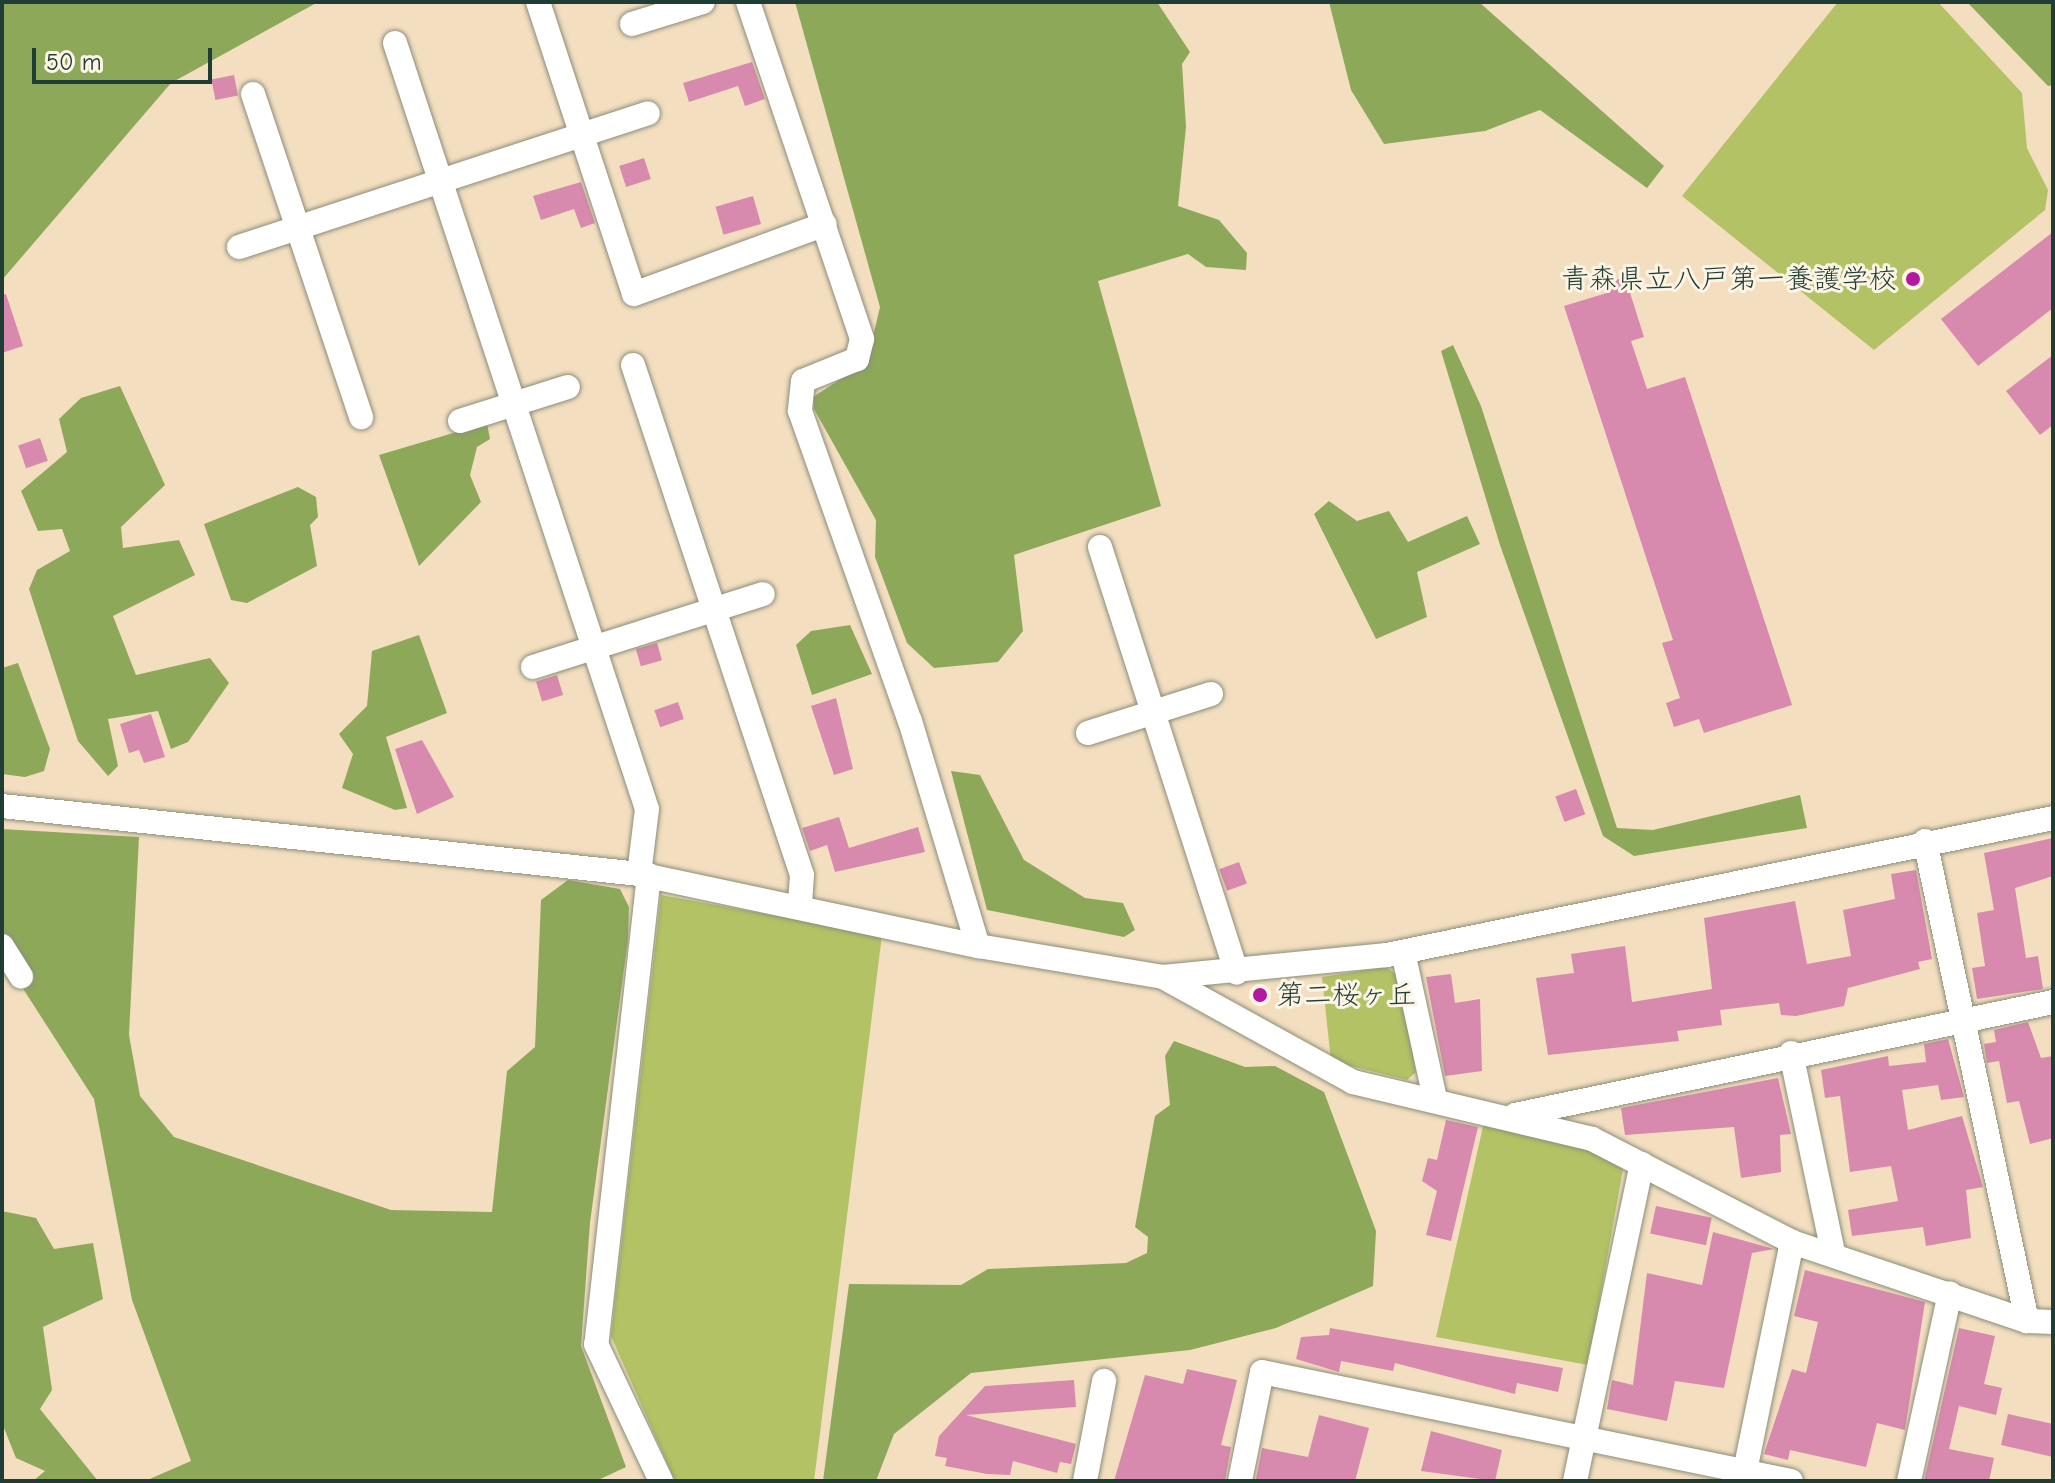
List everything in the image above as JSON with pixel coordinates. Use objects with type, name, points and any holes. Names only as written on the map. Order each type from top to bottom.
[{"type":"street","points":[[538,2],[634,294],[825,224]]},
{"type":"street","points":[[632,24],[703,2]]},
{"type":"street","points":[[748,2],[862,339],[857,359],[803,381],[800,411],[910,721],[978,946]]},
{"type":"street","points":[[395,43],[515,403],[591,649],[647,809],[644,875],[596,1344],[661,1481]]},
{"type":"street","points":[[253,94],[361,417]]},
{"type":"street","points":[[239,247],[648,113]]},
{"type":"street","points":[[633,365],[802,875],[800,907]]},
{"type":"street","points":[[460,421],[568,387]]},
{"type":"street","points":[[1100,547],[1237,973]]},
{"type":"street","points":[[533,667],[763,594]]},
{"type":"street","points":[[1088,733],[1211,694]]},
{"type":"street","points":[[2,806],[644,875],[978,946],[1163,977],[1237,973],[1403,952],[1925,841],[2053,818]]},
{"type":"street","points":[[1925,841],[2027,1321]]},
{"type":"street","points":[[2,946],[21,977]]},
{"type":"street","points":[[1403,952],[1435,1099]]},
{"type":"street","points":[[1163,977],[1353,1082],[1510,1116],[1592,1139],[1792,1242],[1833,1252],[2027,1321],[2053,1322]]},
{"type":"street","points":[[1510,1116],[1791,1053],[2053,1002]]},
{"type":"street","points":[[1791,1053],[1833,1252]]},
{"type":"street","points":[[1575,1481],[1642,1164]]},
{"type":"street","points":[[1745,1471],[1792,1242]]},
{"type":"street","points":[[1909,1481],[1950,1293]]},
{"type":"street","points":[[1240,1481],[1262,1372],[1791,1481]]},
{"type":"street","points":[[1085,1481],[1104,1381]]},
{"type":"green space","points":[[2,2],[318,2],[171,83],[2,280]]},
{"type":"green space","points":[[795,2],[1157,2],[1190,52],[1182,64],[1186,127],[1178,206],[1219,220],[1247,253],[1246,270],[1206,267],[1188,254],[1098,281],[1161,506],[1014,555],[1023,631],[998,662],[934,668],[907,643],[875,557],[876,520],[814,409],[813,397],[867,362],[880,307]]},
{"type":"green space","points":[[1329,2],[1479,2],[1664,166],[1647,188],[1540,110],[1485,131],[1384,144],[1351,90]]},
{"type":"green space","name":"青森県立八戸第一養護学校","points":[[1838,2],[1938,2],[2022,93],[2027,148],[2048,190],[2045,210],[1874,350],[1682,196]]},
{"type":"green space","points":[[1967,2],[2053,2],[2053,85],[2048,86]]},
{"type":"green space","points":[[1453,345],[1481,406],[1617,828],[1653,830],[1800,795],[1807,828],[1634,856],[1603,836],[1500,545],[1441,351]]},
{"type":"green space","points":[[120,386],[165,485],[121,527],[123,548],[179,540],[195,575],[113,616],[136,675],[210,658],[229,683],[188,742],[171,749],[158,711],[108,719],[118,766],[108,776],[78,741],[29,589],[37,570],[70,551],[62,529],[38,531],[21,491],[67,452],[59,419],[81,398]]},
{"type":"green space","points":[[487,423],[490,439],[477,447],[470,475],[481,502],[419,566],[379,455]]},
{"type":"green space","points":[[298,487],[316,497],[318,517],[310,525],[317,566],[247,603],[231,600],[204,524]]},
{"type":"green space","points":[[1329,501],[1357,521],[1389,511],[1408,542],[1467,516],[1480,544],[1417,572],[1427,617],[1376,639],[1314,514]]},
{"type":"green space","points":[[850,625],[872,674],[812,695],[796,645],[811,631]]},
{"type":"green space","points":[[419,635],[447,713],[386,737],[407,808],[395,810],[342,788],[353,754],[339,734],[367,706],[372,651]]},
{"type":"green space","points":[[18,663],[50,749],[44,771],[25,777],[2,774],[2,668]]},
{"type":"green space","points":[[951,771],[980,775],[1024,860],[1085,898],[1123,903],[1135,930],[1124,937],[987,910]]},
{"type":"green space","points":[[2,829],[139,837],[129,1035],[140,1096],[174,1137],[391,1210],[492,1212],[507,1071],[535,1047],[541,900],[568,880],[620,889],[629,907],[628,939],[590,1223],[581,1346],[626,1467],[596,1481],[145,1481],[191,1461],[132,1300],[94,1099],[2,956]]},
{"type":"green space","points":[[661,895],[882,935],[814,1481],[675,1481],[611,1336]]},
{"type":"green space","points":[[1386,967],[1401,978],[1416,1072],[1407,1080],[1331,1061],[1322,977]]},
{"type":"green space","points":[[1174,1041],[1245,1067],[1275,1066],[1324,1092],[1376,1231],[1373,1286],[1276,1328],[1190,1350],[971,1373],[894,1434],[876,1481],[823,1481],[849,1284],[961,1285],[988,1269],[1126,1263],[1147,1253],[1148,1237],[1135,1227],[1155,1116],[1170,1105],[1165,1056]]},
{"type":"green space","points":[[1484,1122],[1593,1151],[1623,1169],[1588,1365],[1436,1337]]},
{"type":"green space","points":[[2,1211],[36,1218],[54,1249],[93,1243],[103,1299],[43,1327],[52,1390],[40,1409],[98,1481],[33,1481],[45,1471],[16,1458],[2,1423]]},
{"type":"building","points":[[752,62],[765,99],[745,106],[738,86],[689,102],[683,83]]},
{"type":"building","points":[[234,75],[238,96],[215,100],[211,79]]},
{"type":"building","points":[[644,158],[651,179],[626,187],[619,166]]},
{"type":"building","points":[[581,182],[595,223],[581,228],[574,209],[541,220],[533,196]]},
{"type":"building","points":[[753,196],[761,224],[724,235],[716,207]]},
{"type":"building","points":[[2053,232],[2053,308],[1978,366],[1941,319]]},
{"type":"building","points":[[1625,277],[1644,337],[1631,341],[1647,389],[1685,377],[1792,705],[1704,733],[1699,719],[1674,727],[1666,703],[1680,698],[1662,643],[1673,640],[1564,306],[1610,292],[1607,283]]},
{"type":"building","points":[[6,294],[23,346],[2,353],[2,295]]},
{"type":"building","points":[[2053,355],[2053,425],[2040,435],[2006,391]]},
{"type":"building","points":[[40,438],[48,461],[26,468],[18,445]]},
{"type":"building","points":[[657,643],[662,660],[641,666],[636,649]]},
{"type":"building","points":[[557,675],[563,695],[542,702],[536,681]]},
{"type":"building","points":[[836,698],[853,769],[834,775],[811,706]]},
{"type":"building","points":[[678,702],[684,719],[660,727],[654,710]]},
{"type":"building","points":[[151,714],[165,757],[144,763],[139,750],[129,753],[120,724]]},
{"type":"building","points":[[422,740],[454,797],[417,814],[395,749]]},
{"type":"building","points":[[1576,789],[1585,814],[1565,822],[1555,797]]},
{"type":"building","points":[[839,817],[849,848],[918,827],[925,852],[835,872],[827,845],[810,851],[802,828]]},
{"type":"building","points":[[2053,838],[2053,876],[2015,888],[2026,958],[2038,956],[2043,989],[1977,999],[1972,968],[1985,966],[1977,913],[1994,910],[1984,853]]},
{"type":"building","points":[[1239,862],[1247,884],[1227,891],[1219,869]]},
{"type":"building","points":[[1916,870],[1932,959],[1918,962],[1920,969],[1848,988],[1844,1006],[1796,1016],[1781,1015],[1779,1003],[1720,1010],[1722,1025],[1677,1031],[1679,1041],[1548,1055],[1536,978],[1574,973],[1571,954],[1625,946],[1632,1002],[1712,989],[1704,918],[1795,901],[1807,964],[1851,956],[1843,910],[1895,899],[1891,874]]},
{"type":"building","points":[[1451,974],[1455,1003],[1480,999],[1482,1071],[1445,1076],[1426,977]]},
{"type":"building","points":[[2028,1022],[2041,1058],[2053,1056],[2053,1138],[2030,1144],[2019,1101],[2007,1103],[1999,1061],[1987,1063],[1984,1044],[1996,1042],[1994,1030]]},
{"type":"building","points":[[1948,1039],[1964,1097],[1941,1100],[1938,1085],[1902,1090],[1908,1130],[1962,1116],[1983,1187],[1966,1190],[1971,1238],[1926,1246],[1923,1227],[1852,1236],[1848,1210],[1898,1201],[1891,1166],[1850,1172],[1840,1096],[1825,1098],[1821,1070],[1888,1056],[1889,1066],[1926,1062],[1924,1044]]},
{"type":"building","points":[[1778,1078],[1791,1134],[1780,1135],[1781,1172],[1741,1178],[1734,1127],[1625,1135],[1621,1108]]},
{"type":"building","points":[[1446,1120],[1478,1127],[1451,1241],[1426,1235],[1437,1191],[1422,1181],[1428,1158],[1437,1160]]},
{"type":"building","points":[[1656,1206],[1712,1218],[1706,1245],[1650,1233]]},
{"type":"building","points":[[1713,1232],[1774,1249],[1752,1253],[1724,1388],[1675,1381],[1667,1421],[1607,1409],[1612,1380],[1633,1385],[1647,1273],[1702,1285]]},
{"type":"building","points":[[1805,1270],[1925,1302],[1905,1430],[1877,1423],[1866,1467],[1790,1450],[1788,1460],[1764,1454],[1792,1369],[1806,1373],[1818,1322],[1794,1316]]},
{"type":"building","points":[[1330,1328],[1563,1368],[1558,1392],[1517,1383],[1515,1394],[1395,1363],[1393,1371],[1341,1361],[1339,1372],[1296,1359],[1301,1337],[1329,1335]]},
{"type":"building","points":[[1959,1328],[1995,1336],[1984,1384],[2002,1388],[1996,1415],[1959,1406],[1949,1449],[1994,1458],[1989,1481],[1924,1481]]},
{"type":"building","points":[[1187,1369],[1237,1380],[1221,1445],[1231,1447],[1225,1481],[1114,1481],[1145,1375],[1183,1384]]},
{"type":"building","points":[[1074,1380],[1076,1407],[966,1415],[1076,1444],[1071,1464],[1060,1462],[1057,1473],[1013,1461],[1010,1475],[987,1474],[945,1466],[947,1458],[935,1456],[939,1436],[985,1386]]},
{"type":"building","points":[[2008,1414],[2053,1424],[2053,1457],[2001,1445]]},
{"type":"building","points":[[1319,1415],[1369,1428],[1355,1481],[1256,1479],[1262,1448],[1308,1457]]},
{"type":"building","points":[[1431,1431],[1502,1450],[1495,1481],[1421,1471]]},
{"type":"place","name":"青森県立八戸第一養護学校","points":[[1913,279]]},
{"type":"place","name":"第二桜ヶ丘","points":[[1260,995]]}]
